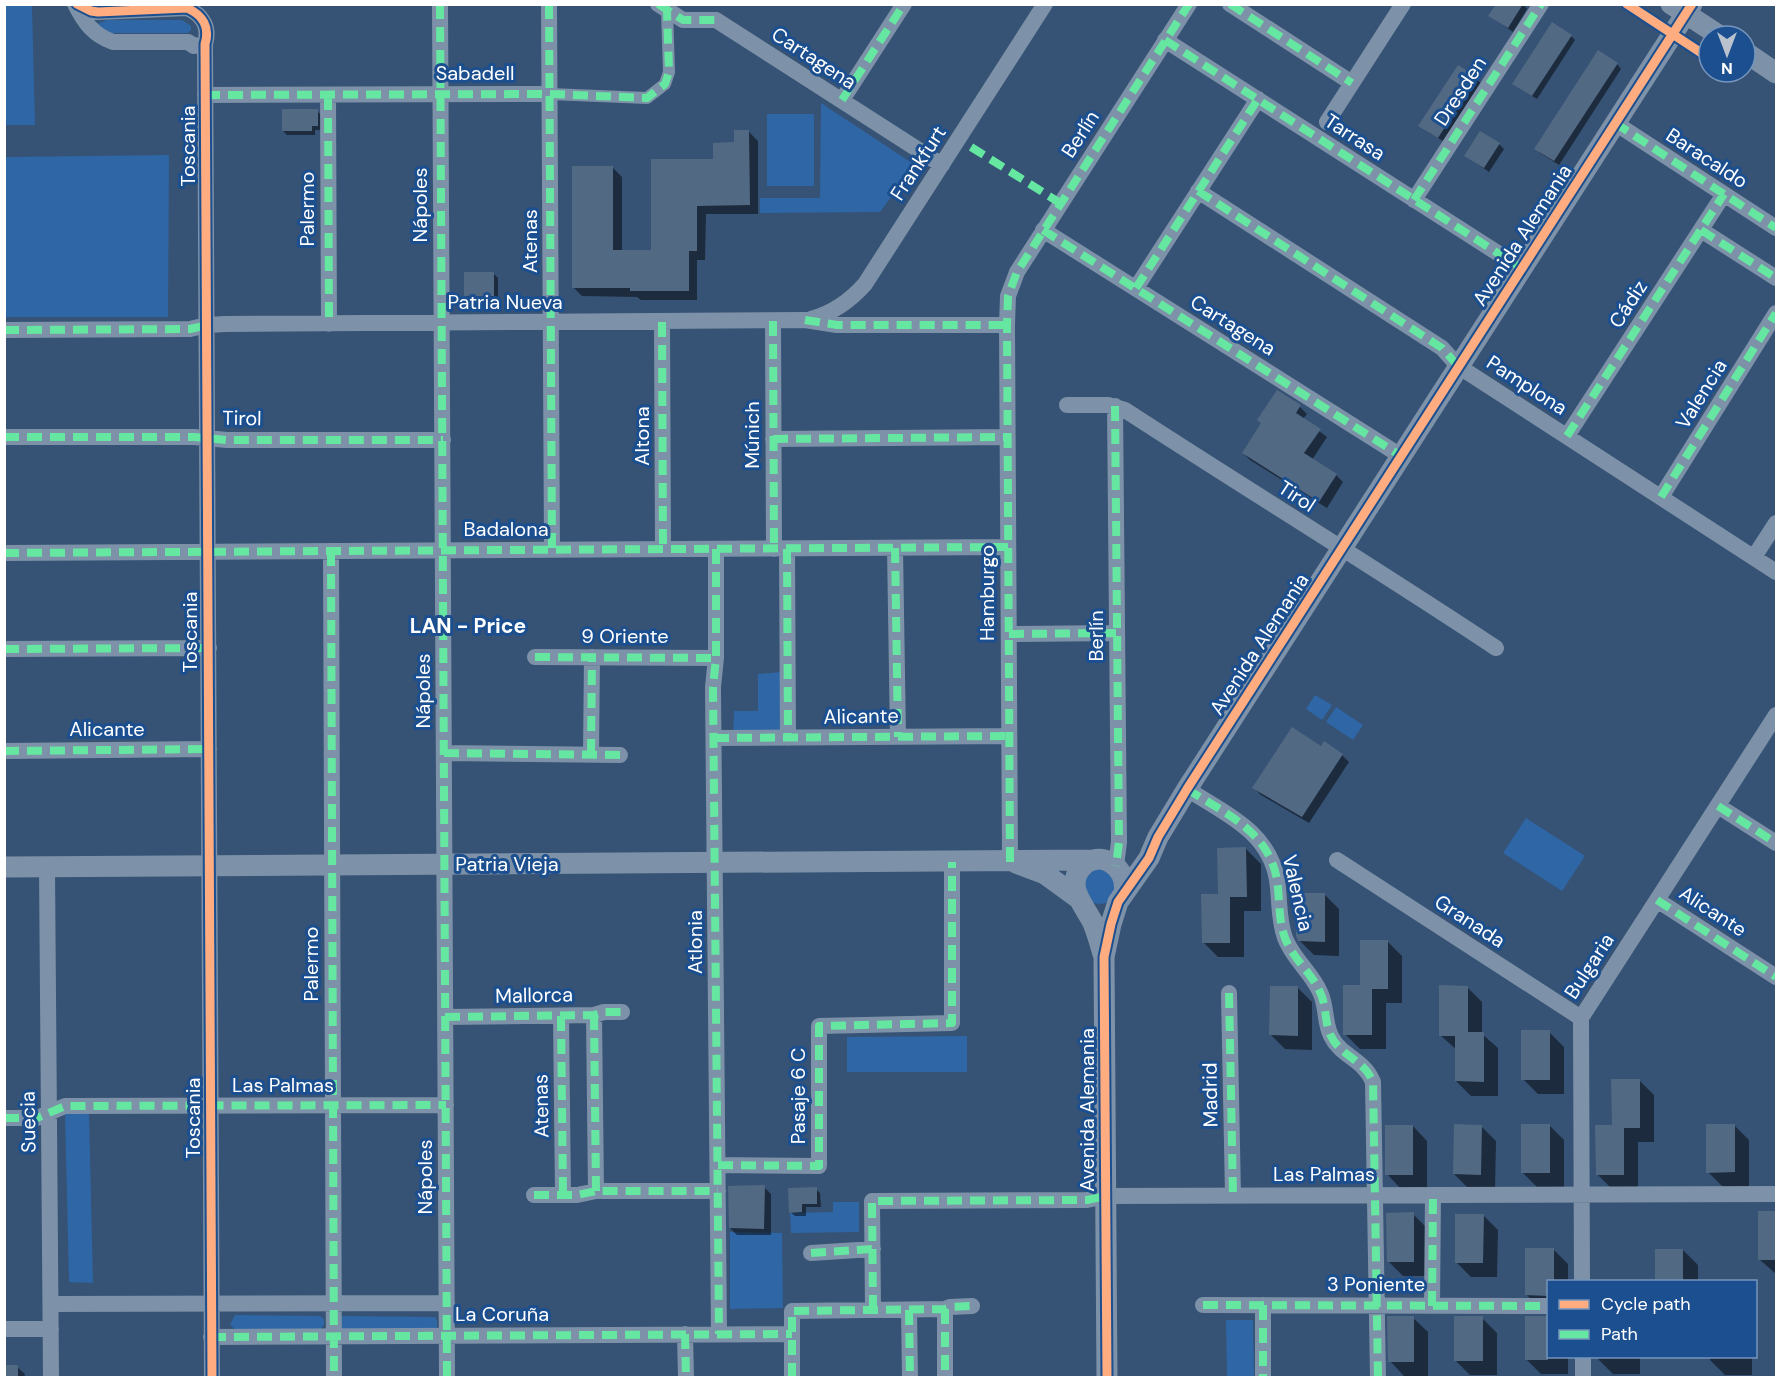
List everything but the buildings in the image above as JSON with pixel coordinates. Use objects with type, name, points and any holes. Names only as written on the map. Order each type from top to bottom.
[{"type":"street","name":"Toscania","points":[[76,4],[85,23],[104,39],[113,42],[188,42],[194,46],[205,44]]},
{"type":"street","name":"Toscania","points":[[76,4],[98,12],[187,8],[196,12],[205,24],[208,36],[205,44],[205,95],[212,1377]]},
{"type":"street","name":"Nápoles","points":[[440,4],[447,1377]]},
{"type":"street","name":"Atenas","points":[[549,4],[552,550]]},
{"type":"street","points":[[842,100],[904,4]]},
{"type":"street","name":"Frankfurt","points":[[805,320],[831,312],[859,291],[1045,4]]},
{"type":"street","name":"Berlín","points":[[1007,325],[1011,286],[1043,230],[1189,4]]},
{"type":"street","points":[[1230,4],[1352,83]]},
{"type":"street","points":[[1327,122],[1403,4]]},
{"type":"street","name":"Dresden","points":[[1414,200],[1540,4]]},
{"type":"street","name":"Sabadell","points":[[205,95],[550,94],[647,98],[665,84],[669,72],[662,7]]},
{"type":"street","name":"Cartagena","points":[[662,7],[683,20],[716,20],[942,165]]},
{"type":"street","points":[[1683,8],[1704,24]]},
{"type":"street","name":"Avenida Alemania","points":[[1107,1377],[1104,957],[1111,924],[1121,897],[1149,858],[1158,837],[1187,789],[1615,123],[1683,8]]},
{"type":"street","name":"Tarrasa","points":[[1166,40],[1521,268]]},
{"type":"street","points":[[1757,60],[1776,73]]},
{"type":"street","name":"Palermo","points":[[328,95],[329,324]]},
{"type":"street","points":[[1136,288],[1258,99]]},
{"type":"street","name":"Baracaldo","points":[[1615,123],[1776,228]]},
{"type":"street","name":"Pamplona","points":[[1198,191],[1442,348],[1458,366],[1776,572]]},
{"type":"street","name":"Cádiz","points":[[1567,436],[1724,194]]},
{"type":"street","name":"Cartagena","points":[[1043,230],[1401,456]]},
{"type":"street","points":[[1701,230],[1776,278]]},
{"type":"street","name":"Valencia","points":[[1660,497],[1776,313]]},
{"type":"street","name":"Patria Nueva","points":[[4,330],[190,329],[207,325],[805,320],[837,325],[1007,325]]},
{"type":"street","name":"Múnich","points":[[773,321],[773,438],[788,738]]},
{"type":"street","name":"Altona","points":[[662,322],[663,549]]},
{"type":"street","name":"Hamburgo","points":[[1007,325],[1010,862]]},
{"type":"street","name":"Tirol","points":[[1067,405],[1101,404],[1125,410],[1371,565],[1496,648]]},
{"type":"street","name":"Berlín","points":[[1115,406],[1119,842],[1116,866]]},
{"type":"street","name":"Tirol","points":[[4,437],[443,440]]},
{"type":"street","points":[[773,438],[1008,437]]},
{"type":"street","points":[[1754,557],[1776,523]]},
{"type":"street","name":"Badalona","points":[[4,553],[1008,547]]},
{"type":"street","points":[[895,548],[898,737]]},
{"type":"street","name":"Atlonia","points":[[716,549],[716,658],[713,687],[719,1335]]},
{"type":"street","name":"Palermo","points":[[331,551],[334,1377]]},
{"type":"street","points":[[1008,634],[1117,633]]},
{"type":"street","points":[[4,649],[208,648]]},
{"type":"street","name":"9 Oriente","points":[[535,657],[716,658]]},
{"type":"street","points":[[591,754],[592,657]]},
{"type":"street","name":"Bulgaria","points":[[1582,1280],[1581,1018],[1776,715]]},
{"type":"street","name":"Alicante","points":[[714,738],[1009,736]]},
{"type":"street","name":"Alicante","points":[[4,751],[209,750]]},
{"type":"street","points":[[444,753],[620,755]]},
{"type":"street","name":"Valencia","points":[[1187,789],[1252,832],[1261,841],[1272,862],[1277,882],[1279,913],[1290,950],[1320,992],[1332,1038],[1340,1049],[1366,1069],[1373,1082],[1374,1176],[1377,1195],[1378,1377]]},
{"type":"street","points":[[1718,806],[1776,843]]},
{"type":"street","name":"Avenida Alemania","points":[[1116,866],[1158,837]]},
{"type":"street","points":[[1081,901],[1098,910],[1109,908],[1121,897],[1124,878],[1116,866],[1104,860],[1094,860]]},
{"type":"street","name":"Avenida Alemania","points":[[1094,860],[1082,867],[1076,875],[1074,885],[1094,926],[1104,957]]},
{"type":"street","name":"Patria Vieja","points":[[4,867],[1094,860]]},
{"type":"street","name":"Granada","points":[[1337,860],[1581,1018]]},
{"type":"street","name":"Pasaje 6 C","points":[[718,1166],[819,1166],[819,1026],[952,1023],[952,862]]},
{"type":"street","name":"Patria Vieja","points":[[1010,862],[1045,874],[1081,901]]},
{"type":"street","name":"Suecia","points":[[47,867],[51,1377]]},
{"type":"street","name":"Alicante","points":[[1657,900],[1776,977]]},
{"type":"street","name":"Madrid","points":[[1229,993],[1233,1195]]},
{"type":"street","name":"Mallorca","points":[[446,1017],[594,1015],[622,1011]]},
{"type":"street","points":[[594,1015],[596,1191]]},
{"type":"street","name":"Atenas","points":[[561,1016],[563,1195]]},
{"type":"street","name":"Las Palmas","points":[[4,1118],[37,1118],[64,1106],[446,1105]]},
{"type":"street","points":[[534,1195],[563,1195],[596,1191],[718,1191]]},
{"type":"street","name":"Las Palmas","points":[[873,1250],[872,1201],[1087,1200],[1106,1196],[1233,1195],[1776,1194]]},
{"type":"street","points":[[1432,1306],[1433,1195]]},
{"type":"street","points":[[811,1252],[873,1250],[873,1310]]},
{"type":"street","name":"La Coruña","points":[[51,1304],[447,1303]]},
{"type":"street","name":"3 Poniente","points":[[1203,1305],[1547,1306]]},
{"type":"street","points":[[1263,1305],[1263,1377]]},
{"type":"street","points":[[792,1377],[792,1311],[945,1309],[972,1306]]},
{"type":"street","points":[[945,1309],[945,1377]]},
{"type":"street","points":[[909,1310],[910,1377]]},
{"type":"street","points":[[4,1329],[51,1329]]},
{"type":"street","name":"La Coruña","points":[[212,1337],[792,1334]]},
{"type":"street","points":[[685,1335],[686,1377]]},
{"type":"street","points":[[1582,1358],[1583,1377]]},
{"type":"shaded area","points":[[5,4],[32,5],[35,125],[5,125]]},
{"type":"shaded area","points":[[107,20],[182,20],[191,26],[191,30],[188,33],[102,33],[97,24]]},
{"type":"shaded area","points":[[821,103],[915,165],[880,212],[760,213],[760,198],[820,198]]},
{"type":"shaded area","points":[[767,114],[814,114],[814,186],[767,186]]},
{"type":"shaded area","points":[[169,155],[168,317],[5,317],[5,157]]},
{"type":"shaded area","points":[[780,672],[781,731],[733,736],[734,711],[758,711],[758,674]]},
{"type":"shaded area","points":[[1315,695],[1332,705],[1322,720],[1306,709]]},
{"type":"shaded area","points":[[1336,707],[1363,725],[1353,740],[1326,722]]},
{"type":"shaded area","points":[[1526,818],[1585,856],[1562,891],[1503,853]]},
{"type":"shaded area","points":[[1096,866],[1118,878],[1110,902],[1093,903],[1080,886]]},
{"type":"shaded area","points":[[967,1036],[967,1072],[847,1072],[847,1037]]},
{"type":"shaded area","points":[[65,1112],[89,1112],[93,1283],[69,1282]]},
{"type":"shaded area","points":[[833,1202],[859,1202],[859,1232],[791,1233],[790,1213],[833,1212]]},
{"type":"shaded area","points":[[730,1232],[782,1233],[783,1308],[730,1309]]},
{"type":"shaded area","points":[[235,1315],[320,1316],[324,1319],[324,1325],[320,1330],[235,1330],[230,1324]]},
{"type":"shaded area","points":[[343,1316],[435,1317],[437,1328],[343,1330],[340,1328],[340,1318]]},
{"type":"shaded area","points":[[1226,1320],[1253,1320],[1254,1377],[1227,1377]]},
{"type":"marked path","points":[[440,4],[447,1378]]},
{"type":"marked path","points":[[549,4],[552,550]]},
{"type":"marked path","points":[[658,4],[683,20],[716,20]]},
{"type":"marked path","points":[[842,100],[904,4]]},
{"type":"marked path","points":[[1010,862],[1008,296],[1017,272],[1189,4]]},
{"type":"marked path","points":[[1230,4],[1352,83]]},
{"type":"marked path","points":[[1414,200],[1541,4]]},
{"type":"marked path","points":[[205,95],[550,94],[647,98],[665,84],[669,72],[667,10]]},
{"type":"marked path","points":[[1165,40],[1521,268]]},
{"type":"marked path","points":[[328,95],[329,324]]},
{"type":"marked path","points":[[1136,288],[1258,99]]},
{"type":"marked path","points":[[1615,123],[1776,228]]},
{"type":"marked path","points":[[971,147],[1060,203]]},
{"type":"marked path","points":[[1198,191],[1442,348],[1458,366]]},
{"type":"marked path","points":[[1567,436],[1724,194]]},
{"type":"marked path","points":[[1043,230],[1401,456]]},
{"type":"marked path","points":[[1701,230],[1776,278]]},
{"type":"marked path","points":[[1661,497],[1776,313]]},
{"type":"marked path","points":[[805,320],[837,325],[1007,325]]},
{"type":"marked path","points":[[773,321],[774,549]]},
{"type":"marked path","points":[[662,322],[663,549]]},
{"type":"marked path","points":[[4,330],[190,329],[207,325]]},
{"type":"marked path","points":[[1115,406],[1119,842],[1116,866]]},
{"type":"marked path","points":[[4,437],[443,440]]},
{"type":"marked path","points":[[773,439],[1007,437]]},
{"type":"marked path","points":[[4,553],[1008,547]]},
{"type":"marked path","points":[[895,548],[898,737]]},
{"type":"marked path","points":[[716,549],[716,658],[713,687],[719,1334]]},
{"type":"marked path","points":[[787,549],[788,738]]},
{"type":"marked path","points":[[331,551],[334,1378]]},
{"type":"marked path","points":[[1009,634],[1117,633]]},
{"type":"marked path","points":[[4,649],[209,648]]},
{"type":"marked path","points":[[535,657],[716,658]]},
{"type":"marked path","points":[[591,754],[592,657]]},
{"type":"marked path","points":[[714,738],[1009,736]]},
{"type":"marked path","points":[[4,751],[209,749]]},
{"type":"marked path","points":[[444,753],[620,755]]},
{"type":"marked path","points":[[1187,789],[1230,815],[1255,836],[1265,848],[1277,880],[1281,924],[1288,946],[1320,992],[1327,1025],[1335,1043],[1364,1068],[1373,1082],[1378,1378]]},
{"type":"marked path","points":[[1718,806],[1776,843]]},
{"type":"marked path","points":[[718,1165],[819,1166],[819,1026],[952,1023],[952,862]]},
{"type":"marked path","points":[[1657,900],[1776,977]]},
{"type":"marked path","points":[[1229,993],[1233,1195]]},
{"type":"marked path","points":[[445,1017],[594,1015],[604,1012],[622,1012]]},
{"type":"marked path","points":[[594,1015],[596,1191]]},
{"type":"marked path","points":[[561,1016],[563,1195]]},
{"type":"marked path","points":[[4,1118],[37,1118],[65,1106],[446,1105]]},
{"type":"marked path","points":[[534,1195],[577,1195],[596,1191],[718,1191]]},
{"type":"marked path","points":[[1432,1306],[1433,1195]]},
{"type":"marked path","points":[[873,1310],[872,1201],[1087,1200],[1106,1196]]},
{"type":"marked path","points":[[811,1253],[873,1249]]},
{"type":"marked path","points":[[1203,1305],[1547,1306]]},
{"type":"marked path","points":[[1263,1305],[1263,1378]]},
{"type":"marked path","points":[[792,1378],[792,1311],[945,1309],[972,1306]]},
{"type":"marked path","points":[[945,1309],[945,1378]]},
{"type":"marked path","points":[[909,1310],[910,1378]]},
{"type":"marked path","points":[[685,1334],[686,1378]]},
{"type":"marked path","points":[[211,1337],[792,1334]]},
{"type":"cycle path","points":[[77,4],[98,12],[187,8],[201,18],[207,33],[205,44],[212,1378]]},
{"type":"cycle path","points":[[1627,4],[1697,50]]},
{"type":"cycle path","points":[[1107,1378],[1104,957],[1118,902],[1149,858],[1158,837],[1187,789],[1692,4]]},
{"type":"district","name":"LAN - Price","points":[[468,626]]}]
